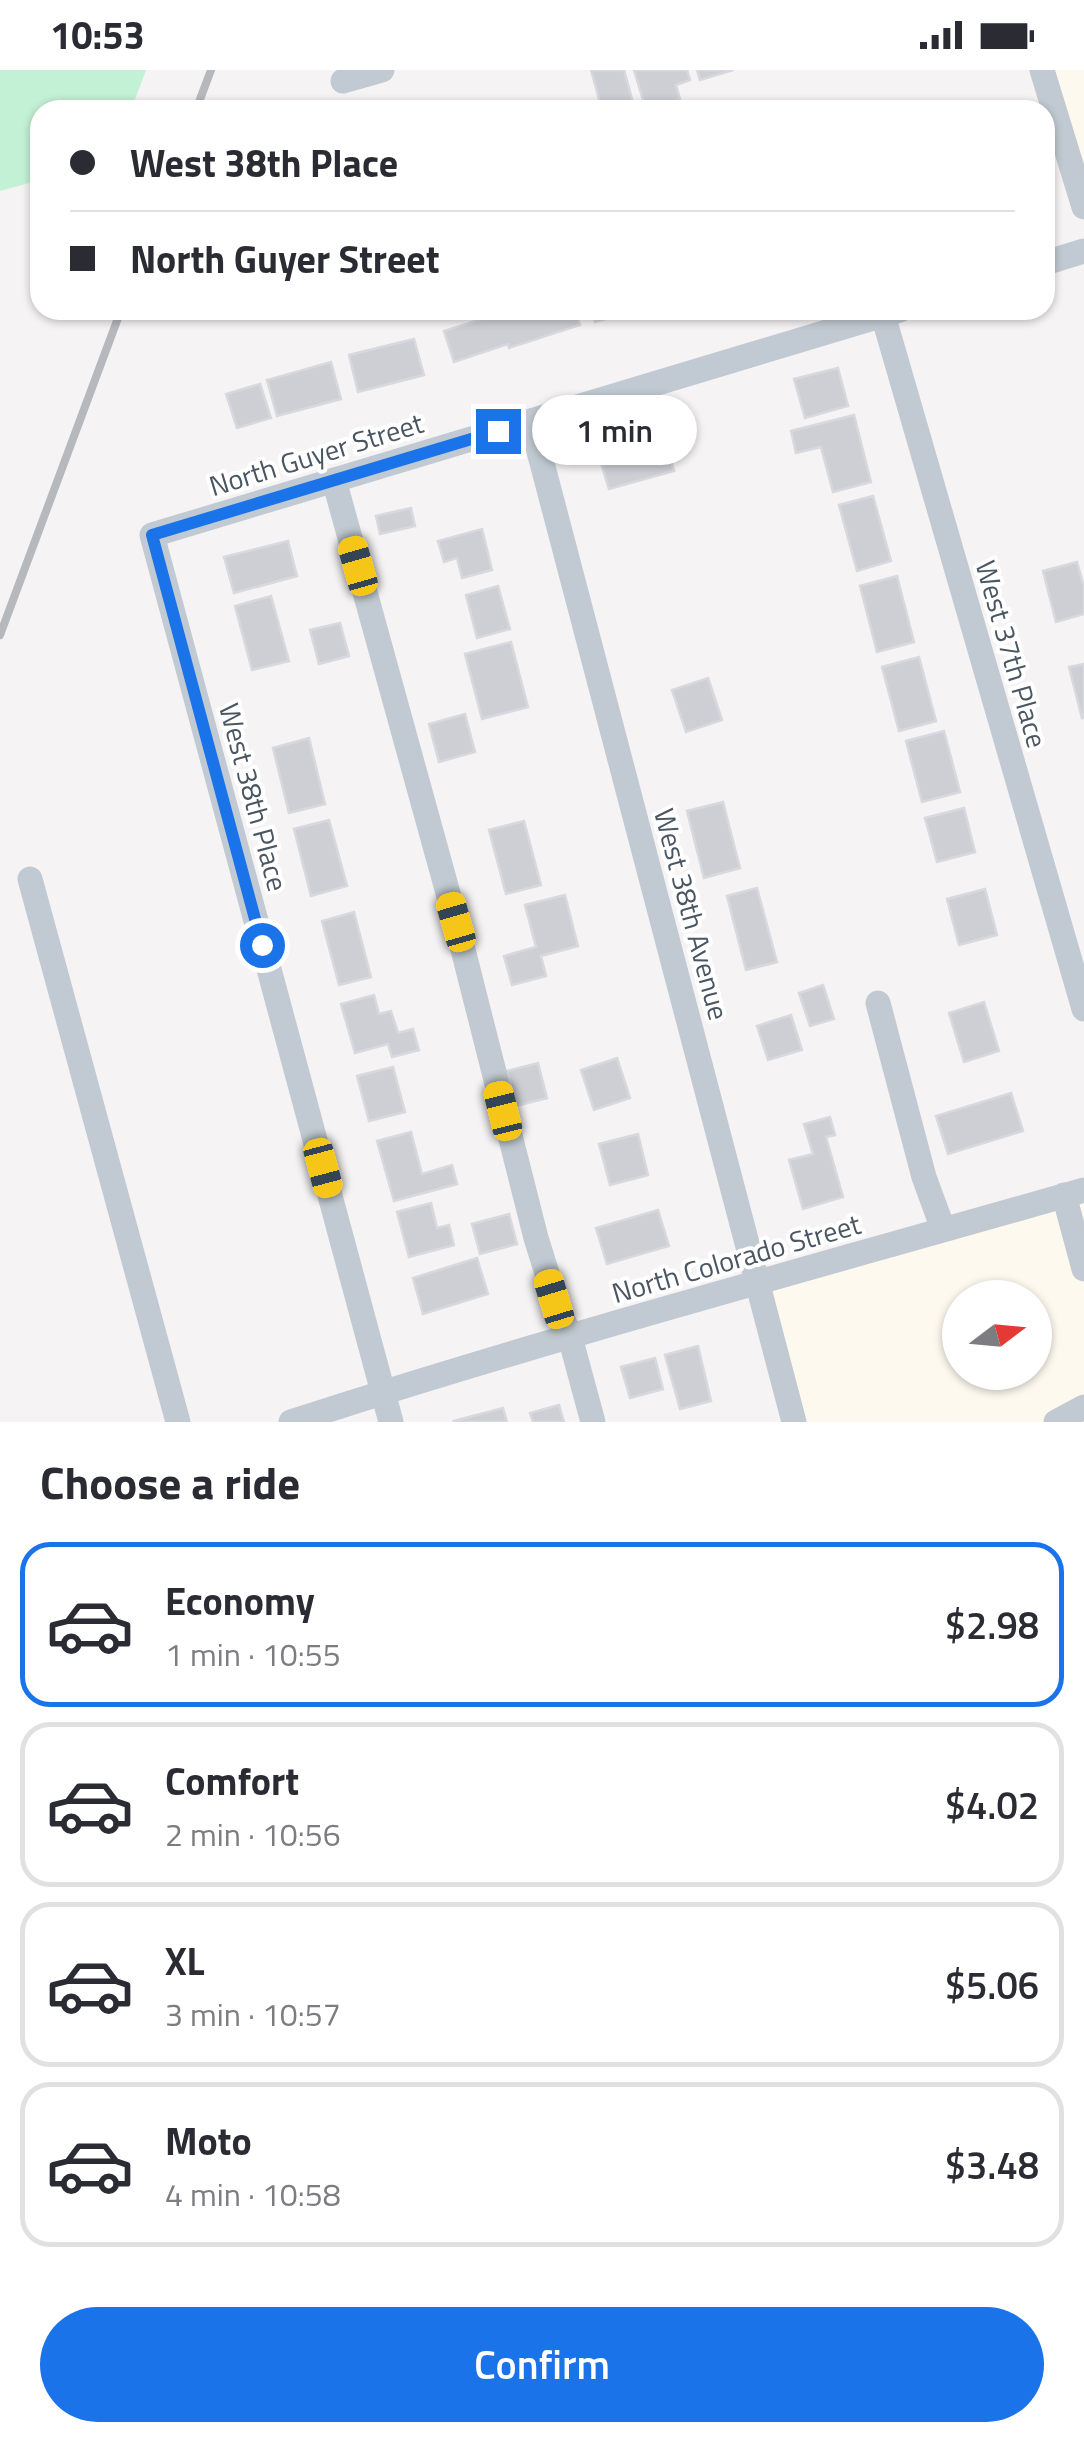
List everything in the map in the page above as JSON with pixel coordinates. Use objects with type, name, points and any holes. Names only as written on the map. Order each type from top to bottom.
[{"type":"street","points":[[343,81],[382,70]]},
{"type":"street","points":[[1042,70],[1051,100]]},
{"type":"street","points":[[1055,112],[1084,207]]},
{"type":"street","points":[[1055,260],[1084,251]]},
{"type":"street","name":"North Guyer Street","points":[[152,535],[869,320]]},
{"type":"street","name":"West 37th Place","points":[[894,320],[1084,1009]]},
{"type":"street","name":"West 38th Avenue","points":[[531,421],[794,1422]]},
{"type":"street","points":[[334,480],[456,922],[536,1238],[570,1337],[592,1422]]},
{"type":"street","name":"West 38th Place","points":[[152,535],[391,1422]]},
{"type":"street","points":[[30,879],[178,1422]]},
{"type":"street","points":[[878,1003],[924,1177],[943,1229]]},
{"type":"street","points":[[1074,1192],[1084,1269]]},
{"type":"street","name":"North Colorado Street","points":[[291,1422],[1074,1192]]},
{"type":"street","points":[[1056,1422],[1084,1407]]},
{"type":"shaded area","points":[[1054,70],[1084,70],[1084,183]]},
{"type":"shaded area","points":[[1084,1194],[1084,1422],[805,1422],[770,1288]]},
{"type":"green space","points":[[0,70],[146,70],[135,100],[30,100],[30,183],[0,191]]},
{"type":"building","points":[[591,70],[624,70],[632,100],[599,100]]},
{"type":"building","points":[[634,70],[687,70],[690,80],[676,85],[680,99],[643,100]]},
{"type":"building","points":[[697,70],[733,70],[700,80]]},
{"type":"building","points":[[478,320],[578,320],[580,325],[454,362],[444,331]]},
{"type":"building","points":[[414,339],[424,375],[358,392],[349,355]]},
{"type":"building","points":[[331,362],[341,399],[277,416],[267,380]]},
{"type":"building","points":[[838,368],[848,406],[805,418],[794,379]]},
{"type":"building","points":[[260,384],[271,418],[237,428],[226,394]]},
{"type":"building","points":[[854,415],[871,482],[833,492],[821,447],[796,453],[791,431]]},
{"type":"building","points":[[664,435],[674,471],[609,489],[598,453]]},
{"type":"building","points":[[873,496],[891,561],[857,571],[839,505]]},
{"type":"building","points":[[411,508],[415,526],[380,534],[376,516]]},
{"type":"building","points":[[482,529],[492,570],[462,578],[457,558],[444,562],[438,541]]},
{"type":"building","points":[[288,541],[297,576],[234,593],[224,557]]},
{"type":"building","points":[[1077,562],[1084,587],[1084,614],[1056,622],[1043,571]]},
{"type":"building","points":[[897,576],[914,642],[877,652],[860,586]]},
{"type":"building","points":[[498,586],[510,629],[477,638],[466,595]]},
{"type":"building","points":[[271,596],[289,661],[252,670],[235,606]]},
{"type":"building","points":[[340,623],[349,656],[319,664],[310,630]]},
{"type":"building","points":[[511,642],[528,707],[482,719],[465,654]]},
{"type":"building","points":[[919,657],[936,721],[899,731],[882,667]]},
{"type":"building","points":[[1084,664],[1084,717],[1082,718],[1069,667]]},
{"type":"building","points":[[708,678],[722,720],[686,732],[672,690]]},
{"type":"building","points":[[465,714],[475,752],[439,762],[429,724]]},
{"type":"building","points":[[944,731],[960,792],[922,802],[906,741]]},
{"type":"building","points":[[309,738],[325,804],[289,813],[273,748]]},
{"type":"building","points":[[723,802],[740,868],[704,878],[687,811]]},
{"type":"building","points":[[964,808],[975,852],[937,862],[925,818]]},
{"type":"building","points":[[329,820],[347,886],[311,896],[294,829]]},
{"type":"building","points":[[524,821],[541,885],[506,894],[489,830]]},
{"type":"building","points":[[757,888],[777,962],[746,970],[727,896]]},
{"type":"building","points":[[985,889],[997,935],[959,945],[947,899]]},
{"type":"building","points":[[565,895],[578,946],[541,956],[546,976],[512,985],[504,956],[536,947],[525,905]]},
{"type":"building","points":[[354,912],[371,977],[339,985],[322,921]]},
{"type":"building","points":[[823,985],[834,1019],[810,1026],[799,993]]},
{"type":"building","points":[[374,995],[379,1014],[391,1011],[398,1033],[413,1029],[419,1050],[392,1057],[388,1044],[355,1053],[341,1004]]},
{"type":"building","points":[[984,1002],[999,1051],[964,1062],[949,1013]]},
{"type":"building","points":[[791,1015],[802,1050],[768,1060],[757,1026]]},
{"type":"building","points":[[617,1058],[630,1098],[594,1110],[581,1070]]},
{"type":"building","points":[[538,1063],[547,1098],[516,1106],[507,1071]]},
{"type":"building","points":[[393,1067],[405,1112],[369,1121],[357,1076]]},
{"type":"building","points":[[1011,1093],[1023,1131],[948,1154],[936,1116]]},
{"type":"building","points":[[830,1117],[835,1135],[826,1137],[843,1197],[803,1209],[789,1160],[813,1154],[804,1124]]},
{"type":"building","points":[[411,1132],[422,1174],[452,1165],[457,1184],[394,1201],[377,1141]]},
{"type":"building","points":[[638,1134],[648,1175],[610,1185],[599,1144]]},
{"type":"building","points":[[431,1203],[437,1228],[449,1225],[454,1245],[409,1257],[397,1212]]},
{"type":"building","points":[[658,1210],[669,1246],[607,1264],[596,1228]]},
{"type":"building","points":[[509,1214],[517,1244],[480,1254],[472,1224]]},
{"type":"building","points":[[477,1258],[488,1294],[423,1314],[413,1278]]},
{"type":"building","points":[[698,1346],[711,1401],[680,1409],[665,1355]]},
{"type":"building","points":[[655,1358],[663,1389],[630,1398],[621,1367]]},
{"type":"building","points":[[559,1405],[564,1422],[533,1422],[530,1413]]},
{"type":"building","points":[[503,1408],[507,1422],[454,1421]]},
{"type":"railway","points":[[200,100],[211,70]]},
{"type":"railway","points":[[0,635],[117,320]]},
{"type":"route","points":[[262,945],[152,535],[498,431]]}]
